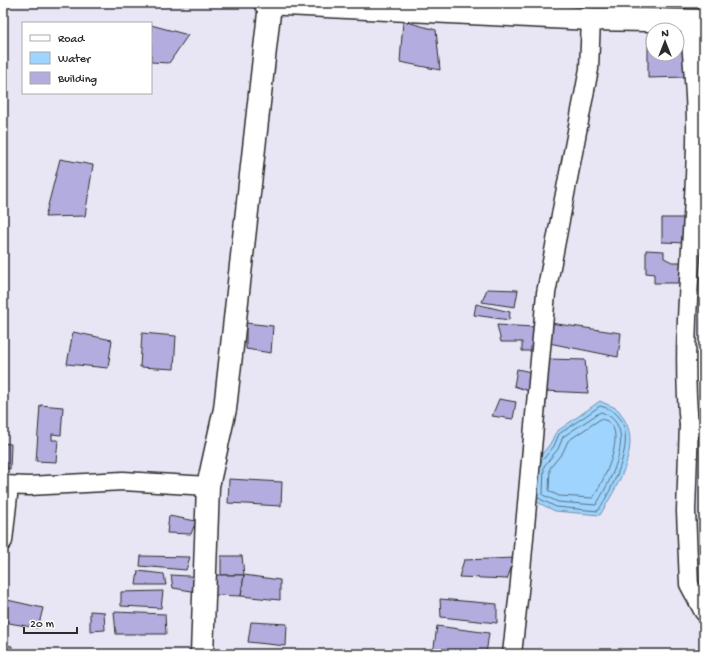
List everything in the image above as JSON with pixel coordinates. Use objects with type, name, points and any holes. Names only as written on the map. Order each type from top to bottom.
[{"type":"street","points":[[202,654],[208,486],[226,409],[267,3],[336,4],[591,19],[696,21],[693,57],[696,142],[686,328],[686,392],[696,425],[686,512],[689,584],[704,612]]},
{"type":"street","points":[[512,654],[520,582],[546,293],[589,69],[591,19]]},
{"type":"street","points":[[3,541],[6,485],[123,481],[208,486]]},
{"type":"water","points":[[600,401],[620,412],[629,430],[630,443],[628,456],[619,481],[600,515],[555,511],[533,500],[535,463],[550,444],[556,432]]},
{"type":"building","points":[[659,3],[671,3],[673,11],[659,11]]},
{"type":"building","points":[[686,3],[704,3],[704,16],[685,14]]},
{"type":"building","points":[[403,21],[436,30],[440,70],[400,62]]},
{"type":"building","points":[[152,25],[188,35],[169,63],[152,62]]},
{"type":"building","points":[[648,62],[685,62],[685,77],[648,78]]},
{"type":"building","points":[[60,159],[93,165],[85,216],[45,217]]},
{"type":"building","points":[[662,218],[686,218],[686,243],[662,242]]},
{"type":"building","points":[[646,250],[664,251],[664,258],[672,262],[685,262],[684,283],[654,283],[654,274],[646,273]]},
{"type":"building","points":[[487,289],[518,290],[515,307],[482,302]]},
{"type":"building","points":[[476,304],[510,312],[509,320],[474,315]]},
{"type":"building","points":[[246,323],[273,326],[271,353],[246,349]]},
{"type":"building","points":[[550,323],[621,333],[618,357],[549,343]]},
{"type":"building","points":[[497,325],[534,327],[536,351],[522,351],[522,342],[501,342]]},
{"type":"building","points":[[73,332],[112,340],[108,368],[67,364]]},
{"type":"building","points":[[142,333],[176,336],[174,369],[140,367]]},
{"type":"building","points":[[548,359],[585,360],[588,393],[545,391]]},
{"type":"building","points":[[517,369],[531,372],[532,392],[514,386]]},
{"type":"building","points":[[499,399],[516,402],[513,419],[492,416]]},
{"type":"building","points":[[40,405],[63,407],[61,435],[52,434],[52,440],[58,440],[56,462],[36,461]]},
{"type":"building","points":[[3,443],[11,444],[10,469],[3,468]]},
{"type":"building","points":[[229,479],[282,482],[281,506],[228,503]]},
{"type":"building","points":[[169,516],[196,521],[191,534],[167,533]]},
{"type":"building","points":[[141,556],[190,557],[186,570],[140,566]]},
{"type":"building","points":[[221,556],[242,556],[244,575],[221,575]]},
{"type":"building","points":[[515,558],[507,579],[459,577],[464,560]]},
{"type":"building","points":[[138,571],[164,574],[166,585],[136,585]]},
{"type":"building","points":[[171,575],[205,577],[204,593],[173,588]]},
{"type":"building","points":[[214,575],[244,575],[241,596],[214,595]]},
{"type":"building","points":[[244,575],[280,580],[280,600],[241,596]]},
{"type":"building","points":[[163,591],[161,608],[121,606],[121,592]]},
{"type":"building","points":[[3,599],[43,608],[38,628],[3,622]]},
{"type":"building","points":[[440,599],[497,604],[497,623],[441,617]]},
{"type":"building","points":[[90,611],[104,612],[105,630],[90,631]]},
{"type":"building","points":[[114,612],[165,614],[166,634],[116,634]]},
{"type":"building","points":[[251,622],[287,624],[286,646],[248,642]]},
{"type":"building","points":[[437,626],[489,633],[486,654],[433,654]]},
{"type":"building","points":[[3,645],[12,646],[11,654],[3,654]]}]
